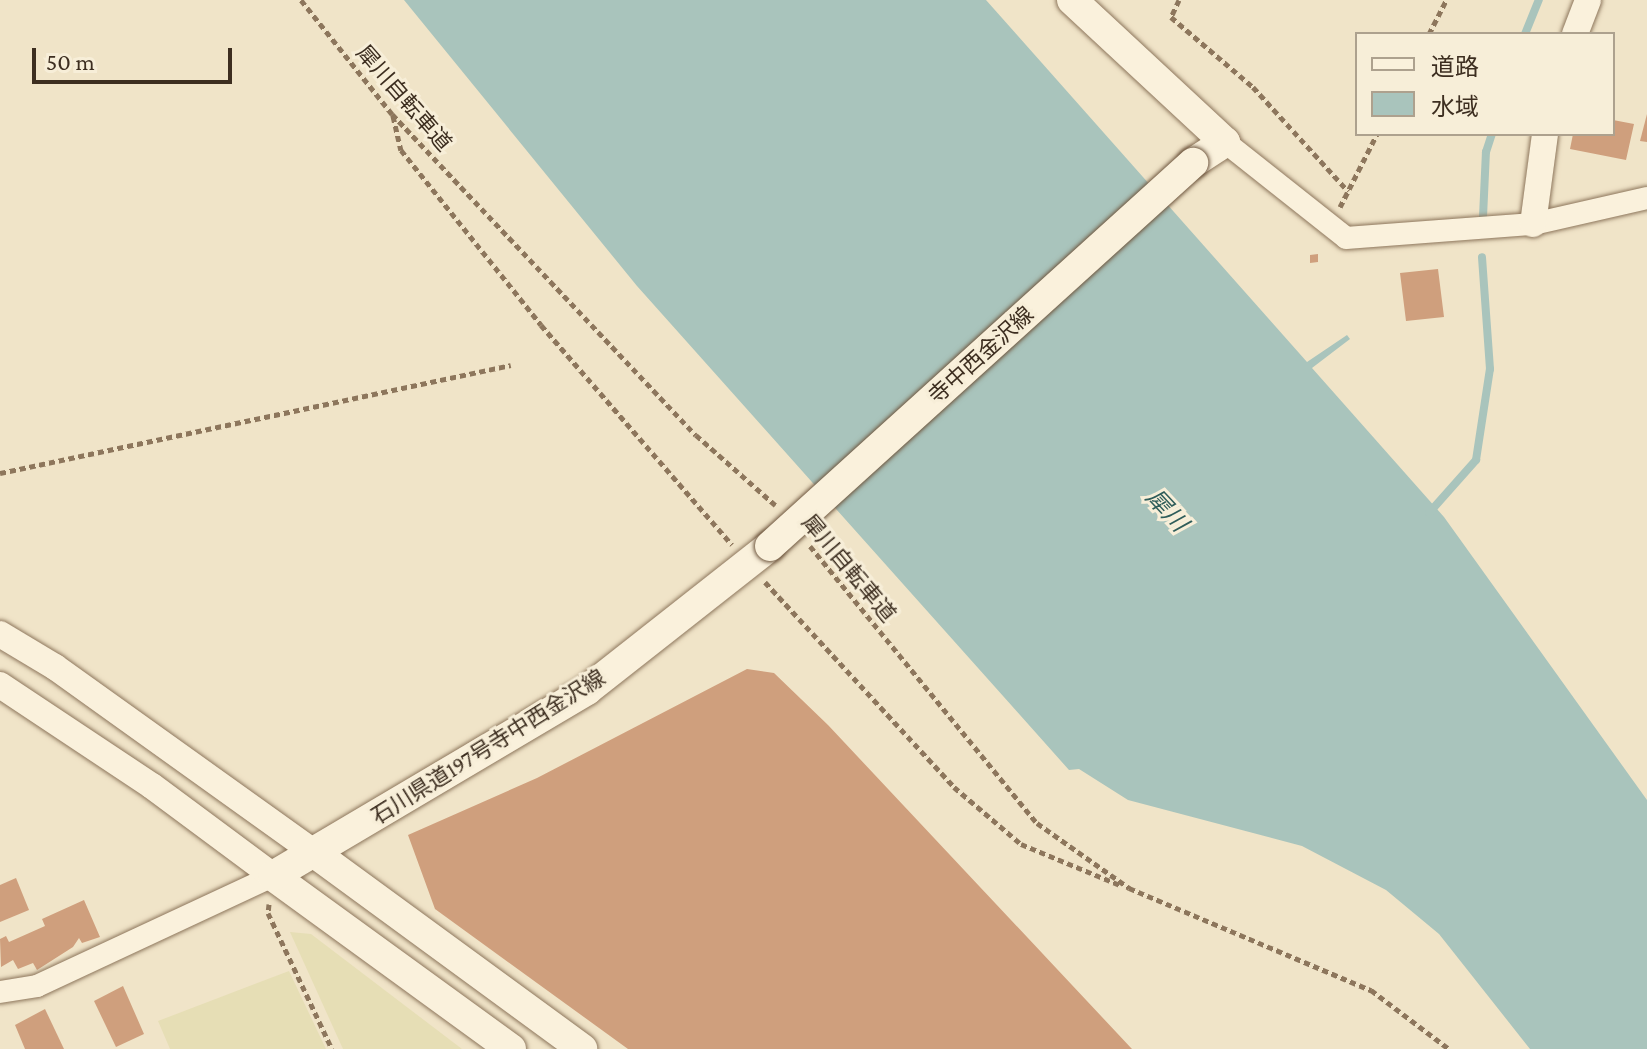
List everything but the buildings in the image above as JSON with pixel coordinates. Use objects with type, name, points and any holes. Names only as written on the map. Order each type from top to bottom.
[{"type":"main road","points":[[1072,0],[1225,142]]},
{"type":"main road","name":"寺中西金沢線","points":[[759,555],[1193,163],[1225,142]]},
{"type":"main road","name":"石川県道197号寺中西金沢線","points":[[273,876],[316,854],[587,690],[759,555]]},
{"type":"main road","points":[[316,854],[582,1049]]},
{"type":"main road","points":[[273,876],[511,1049]]},
{"type":"street","points":[[1576,32],[1588,0]]},
{"type":"street","points":[[1533,224],[1545,136]]},
{"type":"street","points":[[1225,142],[1346,238],[1533,224],[1647,198]]},
{"type":"street","points":[[0,634],[55,667],[316,854]]},
{"type":"street","points":[[0,685],[152,786],[273,876],[37,986],[0,992]]},
{"type":"path","name":"犀川自転車道","points":[[301,0],[392,114],[696,435],[785,517]]},
{"type":"path","points":[[1179,0],[1171,17],[1253,87],[1348,191]]},
{"type":"path","points":[[1430,32],[1446,0]]},
{"type":"path","points":[[392,114],[401,150],[541,325],[759,555],[954,787],[1021,844],[1129,888]]},
{"type":"path","points":[[1330,225],[1376,136]]},
{"type":"path","points":[[0,473],[511,365]]},
{"type":"path","name":"犀川自転車道","points":[[806,541],[1037,823],[1129,888],[1344,976],[1449,1049]]},
{"type":"path","points":[[273,876],[268,913],[332,1049]]},
{"type":"shaded area","points":[[290,932],[311,934],[462,1049],[343,1049]]},
{"type":"shaded area","points":[[289,971],[326,1049],[170,1049],[158,1021]]},
{"type":"water","name":"犀川","points":[[404,0],[986,0],[1307,362],[1347,335],[1350,339],[1312,368],[1444,517],[1647,800],[1647,1049],[1530,1049],[1439,934],[1386,890],[1302,846],[1128,800],[1079,769],[1069,770],[637,286]]},
{"type":"waterway","points":[[1526,32],[1539,0]]},
{"type":"waterway","points":[[1483,217],[1486,152],[1491,136]]},
{"type":"waterway","points":[[1429,513],[1476,460],[1490,369],[1482,257]]}]
